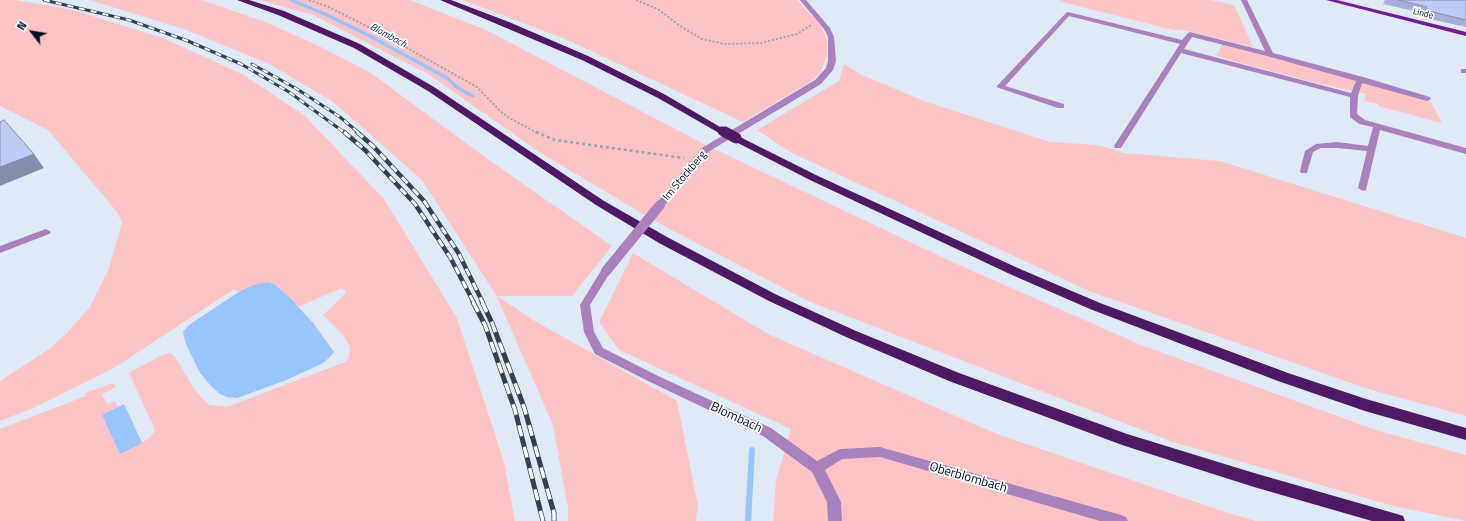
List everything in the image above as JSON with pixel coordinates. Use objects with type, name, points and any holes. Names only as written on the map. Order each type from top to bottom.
[{"type":"highway","points":[[241,0],[281,13],[357,46],[431,89],[600,203],[663,240],[772,298],[850,334],[954,377],[1125,440],[1261,483],[1397,521]]},
{"type":"highway","points":[[444,0],[506,24],[585,58],[661,96],[722,131],[821,181],[1016,272],[1094,306],[1283,377],[1365,405],[1466,434]]},
{"type":"main road","name":"Linde","points":[[1330,0],[1466,34]]},
{"type":"street","name":"Im Stockberg","points":[[599,351],[589,332],[585,305],[606,271],[705,150],[803,92],[818,82],[830,68],[833,48],[828,28],[803,0]]},
{"type":"street","points":[[1244,0],[1270,54]]},
{"type":"street","points":[[1061,106],[1000,87],[1068,14],[1184,43]]},
{"type":"street","points":[[1118,146],[1190,34],[1270,54],[1427,99]]},
{"type":"street","points":[[1179,50],[1354,96]]},
{"type":"street","points":[[1360,80],[1354,96],[1353,115],[1362,122],[1466,151]]},
{"type":"street","points":[[1362,188],[1377,126]]},
{"type":"street","points":[[1304,172],[1309,152],[1319,146],[1338,145],[1372,149]]},
{"type":"street","points":[[0,250],[46,232]]},
{"type":"street","name":"Blombach","points":[[599,351],[652,378],[767,432],[817,468],[834,502],[835,521]]},
{"type":"street","name":"Oberblombach","points":[[817,468],[840,454],[880,452],[1121,521]]},
{"type":"path","points":[[309,0],[382,34],[471,83],[487,95],[500,111],[511,119],[543,136],[555,140],[668,155],[696,161]]},
{"type":"path","points":[[636,0],[658,9],[680,26],[702,39],[725,44],[761,43],[797,34],[820,19]]},
{"type":"shaded area","points":[[0,0],[16,0],[73,10],[163,38],[244,75],[305,116],[384,199],[457,318],[504,462],[515,521],[0,521],[0,429],[86,396],[85,393],[113,383],[116,387],[102,394],[107,404],[115,401],[118,407],[102,415],[120,454],[150,438],[155,430],[130,372],[162,355],[170,353],[176,358],[194,389],[209,405],[227,407],[345,362],[349,357],[350,348],[344,336],[323,315],[346,293],[342,288],[298,307],[313,323],[334,352],[330,358],[323,363],[286,380],[237,398],[227,397],[220,394],[200,373],[186,344],[183,332],[189,325],[238,292],[234,289],[114,368],[31,409],[0,421],[0,381],[49,349],[65,335],[90,307],[108,271],[122,223],[117,212],[48,130],[0,106]]},
{"type":"shaded area","points":[[89,0],[202,0],[268,23],[321,47],[371,73],[482,155],[612,246],[572,296],[497,296],[535,321],[677,401],[698,505],[696,521],[568,521],[568,508],[553,425],[496,295],[422,180],[332,101],[269,64],[184,29]]},
{"type":"shaded area","points":[[259,0],[410,0],[486,30],[704,144],[948,260],[1141,345],[1376,430],[1466,455],[1466,521],[1393,506],[1173,442],[808,301],[662,225],[539,152],[428,74],[313,15]]},
{"type":"shaded area","points":[[462,0],[797,0],[820,24],[827,40],[827,55],[821,72],[810,82],[743,122],[565,39]]},
{"type":"shaded area","points":[[1210,0],[1234,5],[1253,47],[1184,30],[1173,30],[1059,1]]},
{"type":"shaded area","points":[[1223,43],[1431,102],[1442,123],[1364,101],[1366,94],[1229,60],[1216,55]]},
{"type":"shaded area","points":[[844,64],[862,75],[924,101],[1050,142],[1098,145],[1124,153],[1220,161],[1466,238],[1466,416],[1368,389],[1089,291],[790,152],[757,130],[839,81]]},
{"type":"shaded area","points":[[633,253],[770,335],[997,434],[1228,513],[1256,521],[773,521],[776,480],[791,429],[619,350],[599,322]]},
{"type":"water","points":[[267,282],[274,284],[291,299],[313,323],[334,352],[323,363],[286,380],[237,398],[227,397],[220,394],[211,386],[200,373],[186,344],[183,332],[189,325],[239,292],[254,285]]},
{"type":"water","points":[[124,404],[142,443],[120,454],[102,415]]},
{"type":"building","points":[[1399,0],[1466,0],[1466,20],[1425,10],[1427,7]]},
{"type":"building","points":[[4,120],[34,154],[0,167],[0,122]]},
{"type":"waterway","name":"Blombach","points":[[291,0],[327,15],[370,36],[447,78],[458,88],[473,96]]},
{"type":"waterway","name":"Blombach","points":[[748,521],[752,450]]},
{"type":"railway","points":[[44,0],[129,20],[188,41],[241,64],[289,92],[345,133]]},
{"type":"railway","points":[[252,64],[297,89],[340,117],[359,133]]},
{"type":"railway","points":[[344,132],[365,150],[415,204],[450,257],[474,303]]},
{"type":"railway","points":[[357,132],[373,146],[424,201],[459,254],[483,303]]},
{"type":"railway","points":[[473,302],[485,325],[515,410],[543,521]]},
{"type":"railway","points":[[482,302],[492,323],[524,407],[554,513],[554,521]]}]
